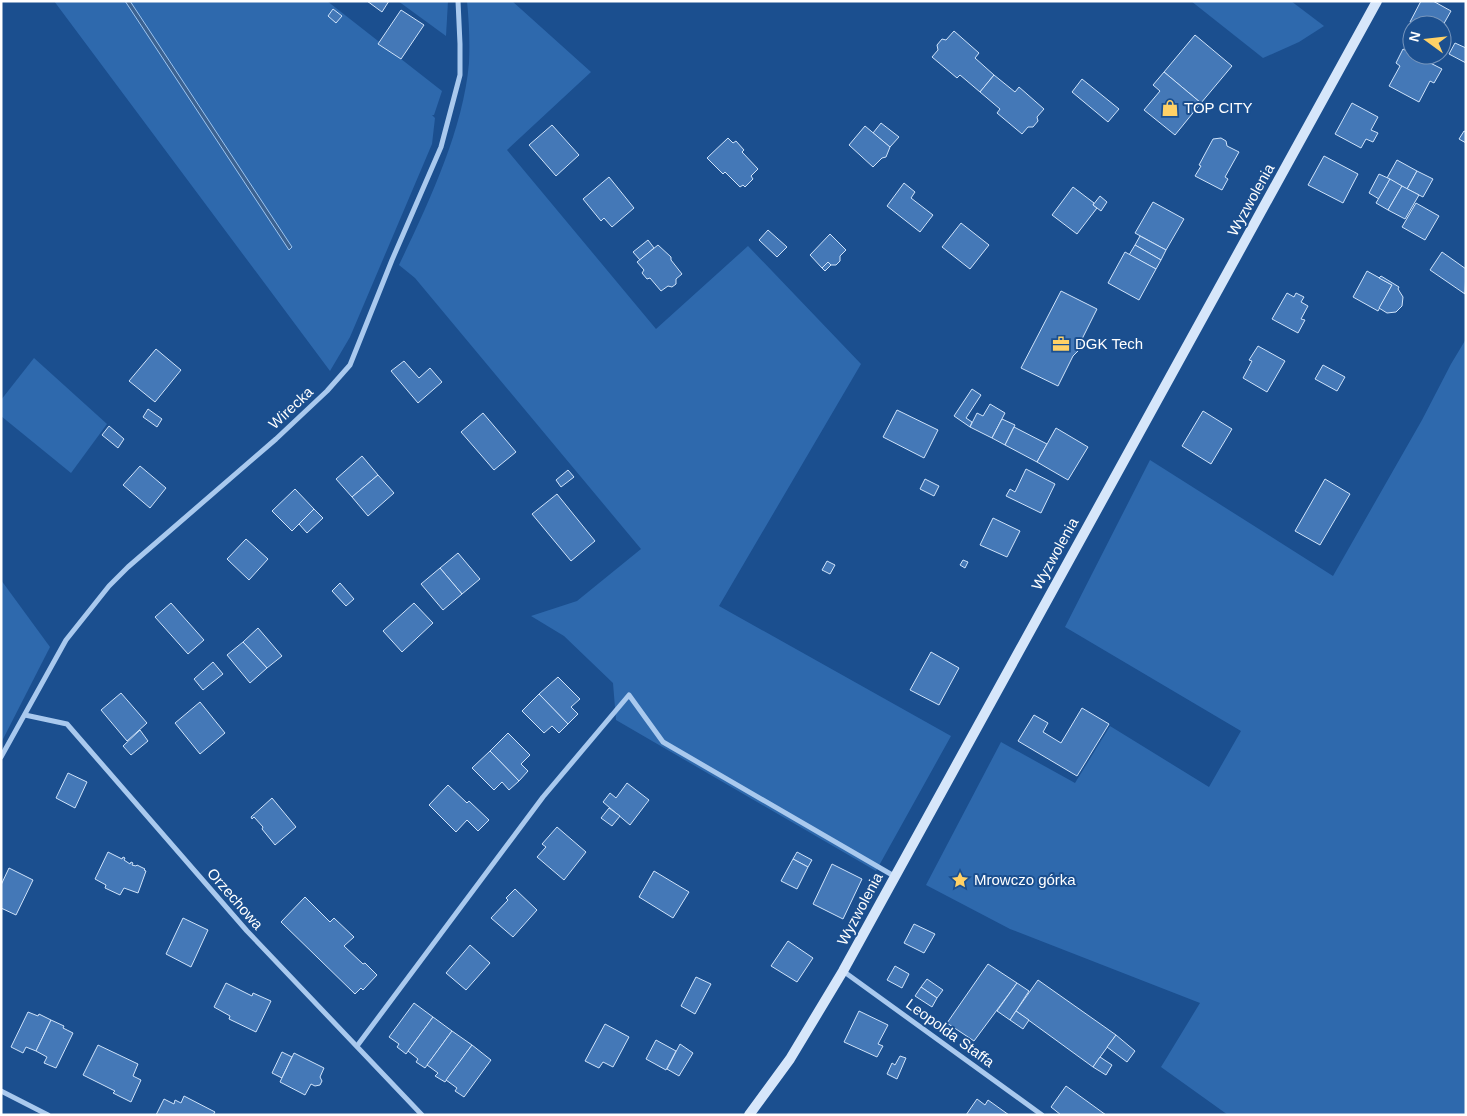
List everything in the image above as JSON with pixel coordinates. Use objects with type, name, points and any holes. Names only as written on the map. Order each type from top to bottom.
[{"type":"street","name":"Wirecka","points":[[1,757],[66,640],[110,586],[128,567],[276,440],[327,392],[350,365],[392,260],[441,147],[460,74],[458,1]]},
{"type":"street","name":"Wyzwolenia","points":[[749,1115],[790,1059],[843,971],[1377,1]]},
{"type":"street","points":[[357,1046],[543,797],[629,695],[663,742],[894,876]]},
{"type":"street","name":"Orzechowa","points":[[25,715],[66,724],[247,931],[422,1115]]},
{"type":"street","name":"Leopolda Staffa","points":[[843,971],[1042,1115]]},
{"type":"street","points":[[1,1091],[48,1115]]},
{"type":"shaded area","points":[[54,1],[327,1],[442,91],[434,115],[432,115],[435,118],[432,144],[350,337],[330,371]]},
{"type":"shaded area","points":[[125,1],[130,1],[292,247],[289,250]]},
{"type":"shaded area","points":[[398,1],[448,1],[446,36]]},
{"type":"shaded area","points":[[467,1],[512,1],[591,72],[507,150],[656,329],[748,246],[861,364],[719,606],[951,736],[876,871],[616,720],[613,683],[564,636],[531,616],[577,601],[641,549],[415,278],[399,265],[443,167],[460,115],[469,63]]},
{"type":"shaded area","points":[[1191,1],[1291,1],[1324,26],[1299,42],[1263,58]]},
{"type":"shaded area","points":[[1466,339],[1466,1115],[1228,1115],[1161,1067],[1200,1003],[1010,929],[926,885],[1001,742],[1075,783],[1110,726],[1209,787],[1241,731],[1065,627],[1150,460],[1333,576]]},
{"type":"shaded area","points":[[34,358],[107,424],[71,473],[1,416],[1,400]]},
{"type":"shaded area","points":[[1,580],[50,647],[1,743]]},
{"type":"building","points":[[367,1],[389,1],[382,12]]},
{"type":"building","points":[[1421,1],[1433,1],[1451,11],[1449,15],[1414,15]]},
{"type":"building","points":[[333,9],[342,16],[336,23],[328,16]]},
{"type":"building","points":[[401,10],[424,25],[401,59],[378,44]]},
{"type":"building","points":[[954,31],[979,53],[975,58],[994,75],[980,92],[960,75],[957,78],[932,57],[938,50],[937,45],[942,39],[946,40]]},
{"type":"building","points":[[1195,35],[1232,66],[1201,103],[1164,72]]},
{"type":"building","points":[[1455,43],[1466,48],[1466,63],[1452,56],[1452,48]]},
{"type":"building","points":[[1402,51],[1402,65],[1434,65],[1442,69],[1434,83],[1430,81],[1419,102],[1389,86],[1400,66],[1396,63]]},
{"type":"building","points":[[1164,72],[1201,103],[1175,135],[1144,110],[1160,91],[1153,85]]},
{"type":"building","points":[[994,75],[1015,92],[1019,87],[1044,109],[1037,117],[1038,121],[1033,127],[1028,127],[1022,134],[997,113],[1000,109],[980,92]]},
{"type":"building","points":[[1082,79],[1119,109],[1108,122],[1072,92]]},
{"type":"building","points":[[1352,103],[1378,117],[1371,130],[1378,133],[1373,142],[1366,139],[1361,148],[1335,134]]},
{"type":"building","points":[[881,123],[899,137],[890,147],[873,133]]},
{"type":"building","points":[[552,125],[579,155],[556,176],[529,145]]},
{"type":"building","points":[[865,126],[890,147],[886,157],[882,158],[873,167],[849,145]]},
{"type":"building","points":[[1464,131],[1466,132],[1466,143],[1459,139]]},
{"type":"building","points":[[728,138],[733,143],[736,141],[744,150],[742,152],[758,169],[751,176],[753,179],[745,187],[743,185],[740,187],[707,158]]},
{"type":"building","points":[[1221,138],[1226,141],[1227,146],[1239,152],[1225,177],[1228,179],[1222,190],[1195,176],[1213,139]]},
{"type":"building","points":[[1324,156],[1358,174],[1343,203],[1308,185]]},
{"type":"building","points":[[1397,160],[1417,171],[1407,189],[1387,178]]},
{"type":"building","points":[[1417,171],[1433,179],[1423,197],[1407,189]]},
{"type":"building","points":[[1379,174],[1390,179],[1379,199],[1369,193]]},
{"type":"building","points":[[609,177],[634,208],[612,227],[604,218],[601,221],[583,199]]},
{"type":"building","points":[[1390,179],[1402,186],[1388,210],[1376,203]]},
{"type":"building","points":[[904,183],[915,192],[911,198],[933,215],[920,232],[887,206]]},
{"type":"building","points":[[1402,186],[1419,195],[1405,219],[1388,210]]},
{"type":"building","points":[[1073,187],[1094,203],[1093,205],[1097,208],[1077,234],[1052,215]]},
{"type":"building","points":[[1100,196],[1107,202],[1101,211],[1093,205]]},
{"type":"building","points":[[1153,202],[1184,219],[1166,250],[1135,233]]},
{"type":"building","points":[[1416,203],[1439,216],[1425,240],[1402,227]]},
{"type":"building","points":[[961,223],[989,245],[970,269],[942,247]]},
{"type":"building","points":[[768,230],[787,247],[777,257],[759,240]]},
{"type":"building","points":[[830,234],[846,250],[840,256],[840,261],[836,265],[831,265],[828,262],[822,268],[810,255]]},
{"type":"building","points":[[1140,236],[1166,250],[1161,260],[1135,245]]},
{"type":"building","points":[[648,240],[654,248],[640,260],[633,252]]},
{"type":"building","points":[[658,245],[671,257],[671,260],[682,274],[676,279],[676,284],[672,287],[668,286],[661,291],[650,278],[647,279],[642,273],[644,270],[637,262]]},
{"type":"building","points":[[1135,245],[1161,260],[1156,269],[1129,255]]},
{"type":"building","points":[[1125,252],[1156,269],[1139,300],[1108,283]]},
{"type":"building","points":[[1442,252],[1466,269],[1465,294],[1430,270]]},
{"type":"building","points":[[828,262],[831,265],[825,271],[822,268]]},
{"type":"building","points":[[1367,271],[1392,285],[1378,311],[1353,297]]},
{"type":"building","points":[[1381,276],[1399,287],[1398,289],[1403,297],[1402,306],[1396,312],[1387,313],[1379,308],[1392,285],[1379,278]]},
{"type":"building","points":[[1061,291],[1097,309],[1080,343],[1080,349],[1073,356],[1058,386],[1021,368]]},
{"type":"building","points":[[1287,293],[1294,297],[1296,293],[1304,297],[1301,302],[1308,306],[1301,319],[1305,320],[1298,333],[1272,319]]},
{"type":"building","points":[[1258,346],[1285,361],[1267,392],[1243,378],[1252,361],[1249,360]]},
{"type":"building","points":[[156,349],[181,370],[155,402],[129,381]]},
{"type":"building","points":[[404,361],[419,378],[430,368],[442,382],[418,403],[391,371]]},
{"type":"building","points":[[1323,365],[1345,377],[1337,391],[1315,379]]},
{"type":"building","points":[[972,389],[981,395],[966,418],[972,422],[970,427],[954,416]]},
{"type":"building","points":[[990,404],[1005,413],[992,438],[970,427],[977,413],[983,416]]},
{"type":"building","points":[[148,409],[162,419],[157,427],[143,417]]},
{"type":"building","points":[[897,410],[938,430],[924,458],[883,437]]},
{"type":"building","points":[[1203,411],[1232,429],[1211,464],[1182,446]]},
{"type":"building","points":[[483,413],[516,452],[494,470],[461,432]]},
{"type":"building","points":[[1002,419],[1015,425],[1005,445],[992,438]]},
{"type":"building","points":[[109,426],[124,439],[118,448],[102,435]]},
{"type":"building","points":[[1014,427],[1047,444],[1037,462],[1005,445]]},
{"type":"building","points":[[1056,428],[1088,447],[1068,480],[1037,462]]},
{"type":"building","points":[[362,456],[378,475],[352,497],[336,479]]},
{"type":"building","points":[[140,466],[166,488],[150,508],[123,485]]},
{"type":"building","points":[[1026,469],[1055,484],[1041,513],[1006,496],[1010,489],[1015,492]]},
{"type":"building","points":[[568,470],[574,477],[561,487],[556,480]]},
{"type":"building","points":[[378,475],[394,493],[368,516],[352,497]]},
{"type":"building","points":[[925,479],[939,486],[934,496],[920,489]]},
{"type":"building","points":[[1325,479],[1350,494],[1320,545],[1295,531]]},
{"type":"building","points":[[295,489],[314,509],[292,531],[272,511]]},
{"type":"building","points":[[557,494],[595,541],[571,561],[532,514]]},
{"type":"building","points":[[314,509],[323,518],[307,533],[299,524]]},
{"type":"building","points":[[993,518],[1020,531],[1007,557],[980,545]]},
{"type":"building","points":[[246,539],[268,559],[249,580],[227,559]]},
{"type":"building","points":[[458,553],[480,579],[462,594],[440,568]]},
{"type":"building","points":[[963,560],[968,562],[965,568],[960,565]]},
{"type":"building","points":[[827,561],[835,565],[830,574],[822,570]]},
{"type":"building","points":[[440,568],[462,594],[443,610],[421,584]]},
{"type":"building","points":[[340,583],[354,599],[346,606],[332,591]]},
{"type":"building","points":[[171,603],[204,640],[188,654],[155,617]]},
{"type":"building","points":[[414,603],[433,623],[402,652],[383,631]]},
{"type":"building","points":[[258,628],[282,656],[267,668],[243,642]]},
{"type":"building","points":[[243,642],[267,668],[250,683],[227,655]]},
{"type":"building","points":[[931,652],[959,668],[939,705],[910,690]]},
{"type":"building","points":[[213,662],[223,674],[203,690],[194,679]]},
{"type":"building","points":[[558,677],[580,699],[571,707],[578,714],[568,724],[539,694]]},
{"type":"building","points":[[121,693],[147,723],[127,741],[101,710]]},
{"type":"building","points":[[539,694],[568,724],[559,733],[552,726],[544,733],[522,711]]},
{"type":"building","points":[[200,702],[225,733],[200,754],[175,723]]},
{"type":"building","points":[[1082,708],[1109,724],[1077,776],[1018,741],[1034,715],[1048,723],[1043,732],[1061,743]]},
{"type":"building","points":[[140,730],[148,741],[131,755],[123,746]]},
{"type":"building","points":[[508,733],[530,755],[521,764],[528,771],[519,781],[490,751]]},
{"type":"building","points":[[490,751],[519,781],[509,790],[502,782],[494,790],[472,768]]},
{"type":"building","points":[[68,773],[87,782],[75,808],[56,798]]},
{"type":"building","points":[[627,783],[649,800],[630,825],[603,802],[610,793],[616,798]]},
{"type":"building","points":[[448,785],[489,820],[478,831],[467,820],[456,832],[429,805]]},
{"type":"building","points":[[272,798],[296,827],[275,845],[262,829],[263,827],[254,817],[252,819],[251,817]]},
{"type":"building","points":[[609,808],[620,816],[612,826],[601,818]]},
{"type":"building","points":[[557,827],[586,852],[564,880],[537,857],[546,847],[542,844]]},
{"type":"building","points":[[108,852],[122,859],[123,857],[125,858],[124,860],[130,864],[131,862],[133,863],[132,865],[145,869],[146,871],[138,893],[124,888],[120,895],[105,888],[106,885],[95,879]]},
{"type":"building","points":[[797,852],[812,860],[808,867],[793,859]]},
{"type":"building","points":[[793,859],[808,867],[797,889],[781,881]]},
{"type":"building","points":[[832,864],[862,879],[843,919],[813,904]]},
{"type":"building","points":[[9,868],[33,880],[16,915],[1,908],[1,885]]},
{"type":"building","points":[[654,871],[689,892],[673,918],[639,897]]},
{"type":"building","points":[[515,889],[537,910],[513,937],[491,918],[508,900],[506,898]]},
{"type":"building","points":[[305,897],[330,922],[334,918],[354,937],[344,946],[377,975],[363,990],[361,988],[355,994],[281,922]]},
{"type":"building","points":[[183,918],[208,930],[191,967],[166,954]]},
{"type":"building","points":[[914,924],[935,934],[924,953],[904,943]]},
{"type":"building","points":[[788,941],[813,958],[797,982],[771,966]]},
{"type":"building","points":[[470,945],[490,963],[466,990],[446,973]]},
{"type":"building","points":[[988,964],[1017,983],[974,1041],[947,1023]]},
{"type":"building","points":[[895,966],[909,974],[902,988],[887,980]]},
{"type":"building","points":[[696,977],[711,984],[695,1014],[681,1006]]},
{"type":"building","points":[[927,979],[943,990],[937,998],[921,987]]},
{"type":"building","points":[[1038,980],[1116,1035],[1093,1067],[1016,1011]]},
{"type":"building","points":[[226,983],[252,996],[253,993],[271,1001],[256,1032],[229,1019],[230,1016],[214,1007]]},
{"type":"building","points":[[1017,983],[1029,991],[1010,1020],[997,1011]]},
{"type":"building","points":[[921,987],[937,998],[932,1007],[915,996]]},
{"type":"building","points":[[414,1003],[433,1017],[406,1054],[397,1047],[399,1044],[389,1037]]},
{"type":"building","points":[[859,1011],[888,1025],[878,1044],[883,1046],[877,1057],[844,1042]]},
{"type":"building","points":[[1016,1011],[1029,1020],[1023,1029],[1010,1020]]},
{"type":"building","points":[[28,1012],[38,1016],[39,1014],[51,1020],[36,1051],[26,1047],[23,1053],[11,1047]]},
{"type":"building","points":[[433,1017],[452,1031],[425,1068],[416,1062],[418,1059],[408,1051]]},
{"type":"building","points":[[51,1020],[73,1033],[56,1068],[44,1063],[47,1057],[36,1051]]},
{"type":"building","points":[[605,1024],[629,1037],[613,1067],[603,1062],[599,1068],[585,1061]]},
{"type":"building","points":[[452,1031],[472,1045],[445,1082],[435,1076],[438,1073],[427,1065]]},
{"type":"building","points":[[1116,1035],[1135,1051],[1127,1062],[1107,1047]]},
{"type":"building","points":[[656,1040],[676,1051],[666,1070],[646,1059]]},
{"type":"building","points":[[680,1044],[693,1053],[679,1076],[667,1069]]},
{"type":"building","points":[[98,1045],[138,1064],[133,1076],[141,1080],[131,1102],[113,1093],[115,1091],[83,1075]]},
{"type":"building","points":[[472,1045],[491,1060],[464,1097],[455,1091],[457,1088],[446,1080]]},
{"type":"building","points":[[282,1052],[292,1057],[282,1078],[272,1073]]},
{"type":"building","points":[[294,1053],[324,1068],[320,1077],[322,1081],[320,1085],[315,1086],[311,1084],[305,1095],[280,1082]]},
{"type":"building","points":[[900,1056],[906,1058],[897,1079],[887,1074],[892,1063],[895,1065]]},
{"type":"building","points":[[1100,1057],[1112,1065],[1106,1075],[1093,1067]]},
{"type":"building","points":[[1066,1086],[1106,1115],[1061,1115],[1051,1107]]},
{"type":"building","points":[[184,1096],[215,1112],[213,1115],[156,1115],[164,1099],[174,1104],[175,1100],[181,1103]]},
{"type":"building","points":[[977,1099],[985,1105],[988,1100],[1009,1115],[966,1115]]},
{"type":"place","name":"TOP CITY","points":[[1170,108]]},
{"type":"place","name":"DGK Tech","points":[[1061,344]]},
{"type":"place","name":"Mrowczo górka","points":[[960,880]]}]
